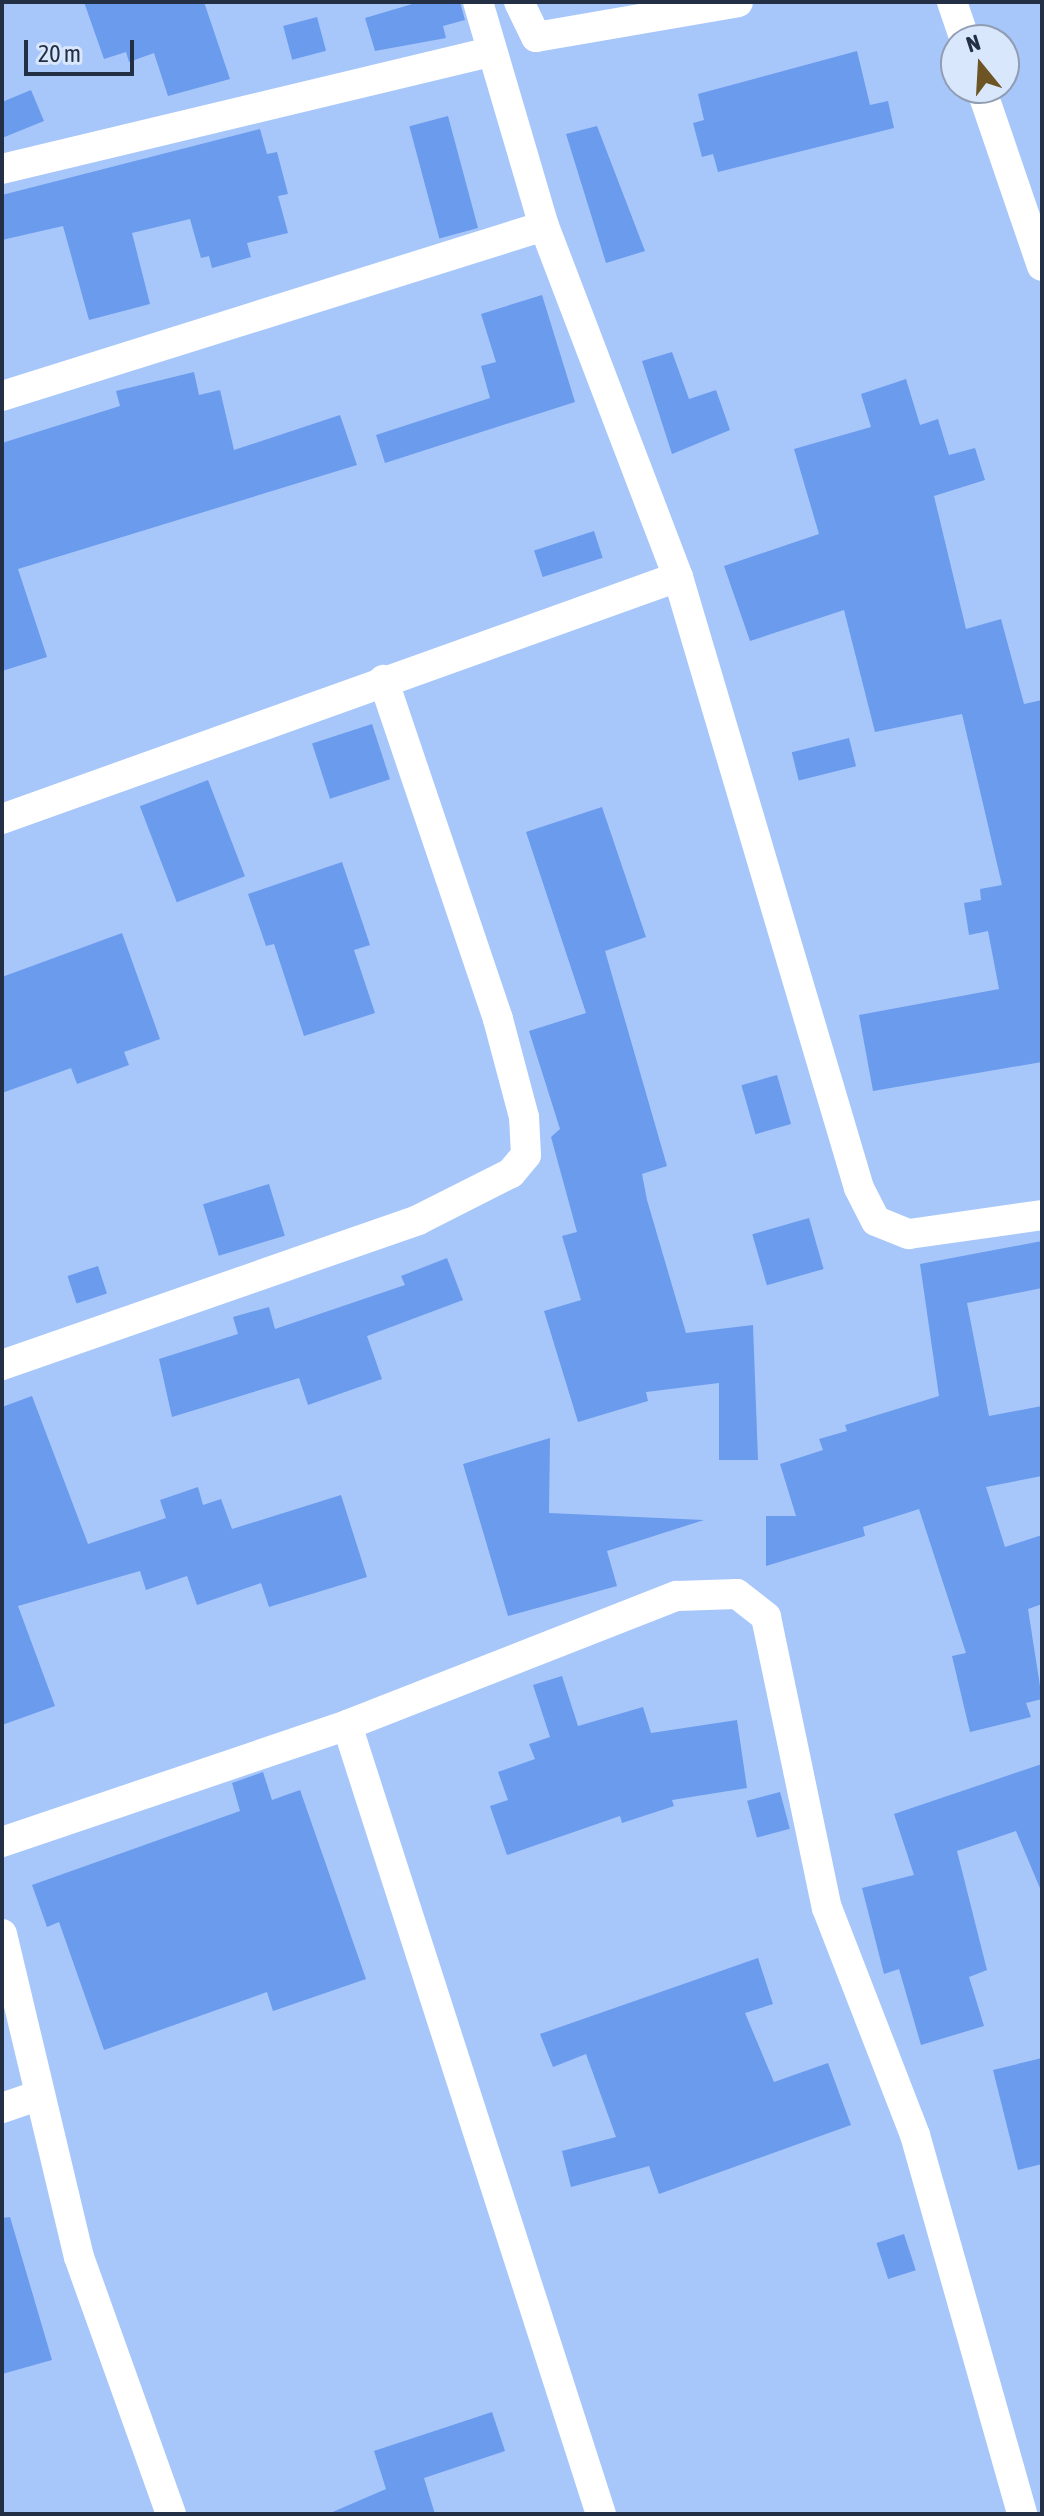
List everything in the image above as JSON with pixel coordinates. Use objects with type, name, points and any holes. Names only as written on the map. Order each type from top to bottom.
[{"type":"street","points":[[478,2],[490,52],[544,226],[678,577],[859,1188],[876,1221],[909,1234],[1042,1215]]},
{"type":"street","points":[[519,2],[536,37],[738,2]]},
{"type":"street","points":[[952,2],[960,24]]},
{"type":"street","points":[[2,169],[490,52]]},
{"type":"street","points":[[986,104],[1042,266]]},
{"type":"street","points":[[2,396],[544,226]]},
{"type":"street","points":[[2,819],[383,680],[678,577]]},
{"type":"street","points":[[2,1365],[418,1220],[511,1173],[526,1155],[524,1117],[498,1019],[383,680]]},
{"type":"street","points":[[2,1842],[347,1725],[677,1596],[737,1594],[766,1617],[827,1908],[915,2135],[1022,2514]]},
{"type":"street","points":[[347,1725],[601,2514]]},
{"type":"street","points":[[2,1934],[79,2257],[171,2514]]},
{"type":"street","points":[[2,2108],[39,2095]]},
{"type":"building","points":[[84,2],[204,2],[230,79],[168,96],[154,53],[129,62],[126,52],[104,59]]},
{"type":"building","points":[[419,2],[460,2],[465,20],[443,26],[446,38],[375,51],[365,18]]},
{"type":"building","points":[[317,17],[326,51],[292,60],[283,26]]},
{"type":"building","points":[[857,51],[870,105],[888,101],[894,128],[718,172],[713,154],[702,157],[693,123],[704,120],[698,94]]},
{"type":"building","points":[[31,90],[44,121],[2,138],[2,102]]},
{"type":"building","points":[[448,116],[478,228],[439,238],[409,126]]},
{"type":"building","points":[[597,126],[645,251],[606,263],[566,134]]},
{"type":"building","points":[[260,129],[267,154],[277,152],[288,194],[278,196],[288,233],[247,243],[251,257],[212,268],[209,256],[201,258],[190,219],[132,233],[150,304],[89,320],[63,226],[2,240],[2,195]]},
{"type":"building","points":[[542,295],[575,402],[385,463],[376,435],[490,398],[481,366],[496,362],[481,314]]},
{"type":"building","points":[[672,352],[689,399],[716,390],[730,430],[672,454],[642,361]]},
{"type":"building","points":[[194,372],[199,395],[220,390],[234,450],[340,415],[357,465],[18,569],[47,657],[2,671],[2,443],[120,406],[116,391]]},
{"type":"building","points":[[906,379],[920,425],[938,419],[949,455],[975,448],[985,480],[934,496],[966,629],[1001,619],[1024,704],[1042,700],[1042,1062],[873,1091],[859,1015],[999,989],[988,931],[969,935],[964,903],[981,900],[980,889],[1002,885],[962,714],[875,732],[844,610],[750,641],[724,566],[819,534],[794,449],[871,427],[861,394]]},
{"type":"building","points":[[594,531],[603,558],[543,577],[534,550]]},
{"type":"building","points":[[372,724],[390,779],[330,799],[312,743]]},
{"type":"building","points":[[849,738],[856,766],[799,780],[792,752]]},
{"type":"building","points":[[208,780],[245,876],[177,902],[140,806]]},
{"type":"building","points":[[602,807],[646,937],[605,951],[667,1166],[642,1174],[647,1200],[686,1333],[753,1325],[758,1460],[719,1460],[719,1383],[646,1392],[648,1401],[578,1422],[544,1311],[581,1300],[562,1236],[577,1232],[551,1137],[560,1129],[529,1031],[586,1013],[526,832]]},
{"type":"building","points":[[342,862],[370,945],[354,950],[375,1013],[304,1036],[274,944],[266,946],[248,894]]},
{"type":"building","points":[[122,933],[160,1039],[124,1052],[129,1065],[77,1084],[71,1068],[2,1093],[2,977]]},
{"type":"building","points":[[777,1075],[791,1124],[755,1134],[741,1085]]},
{"type":"building","points":[[269,1184],[285,1236],[219,1256],[203,1204]]},
{"type":"building","points":[[809,1218],[824,1269],[767,1285],[752,1234]]},
{"type":"building","points":[[1042,1241],[1042,1288],[967,1303],[989,1416],[1042,1406],[1042,1476],[986,1487],[1005,1547],[1042,1535],[1042,1604],[1028,1609],[1042,1699],[1026,1703],[1031,1717],[970,1732],[952,1656],[966,1653],[919,1509],[863,1527],[865,1536],[766,1566],[766,1516],[796,1516],[780,1464],[823,1450],[819,1439],[847,1431],[845,1425],[939,1396],[920,1264]]},
{"type":"building","points":[[447,1258],[463,1300],[367,1336],[382,1379],[308,1405],[299,1378],[172,1417],[159,1359],[238,1334],[233,1317],[269,1307],[275,1329],[405,1285],[401,1276]]},
{"type":"building","points":[[98,1266],[107,1294],[77,1303],[68,1276]]},
{"type":"building","points":[[32,1396],[88,1544],[166,1518],[160,1500],[198,1487],[203,1505],[221,1499],[232,1529],[341,1495],[367,1577],[269,1607],[261,1583],[197,1605],[187,1576],[146,1590],[140,1571],[18,1606],[55,1706],[2,1725],[2,1407]]},
{"type":"building","points":[[550,1438],[549,1513],[704,1520],[607,1551],[617,1586],[508,1616],[463,1464]]},
{"type":"building","points":[[562,1676],[578,1726],[643,1707],[651,1733],[737,1720],[747,1788],[672,1800],[674,1806],[622,1823],[620,1816],[507,1855],[490,1806],[508,1800],[498,1772],[535,1759],[529,1744],[550,1737],[533,1685]]},
{"type":"building","points":[[1042,1764],[1042,1893],[1016,1831],[957,1851],[987,1970],[969,1977],[984,2026],[921,2045],[899,1969],[884,1974],[862,1888],[914,1875],[894,1814]]},
{"type":"building","points":[[263,1772],[272,1800],[300,1790],[366,1979],[273,2011],[267,1992],[104,2050],[59,1922],[47,1927],[32,1885],[240,1811],[232,1783]]},
{"type":"building","points":[[780,1792],[790,1829],[757,1838],[747,1801]]},
{"type":"building","points":[[758,1958],[773,2004],[745,2013],[774,2082],[828,2063],[851,2125],[659,2194],[649,2166],[571,2187],[562,2151],[616,2137],[586,2054],[553,2067],[540,2034]]},
{"type":"building","points":[[1042,2058],[1042,2164],[1018,2170],[993,2070]]},
{"type":"building","points":[[10,2217],[52,2360],[2,2374],[2,2218]]},
{"type":"building","points":[[904,2234],[916,2270],[888,2279],[876,2243]]},
{"type":"building","points":[[492,2412],[505,2451],[424,2478],[435,2514],[328,2514],[386,2489],[374,2451]]}]
